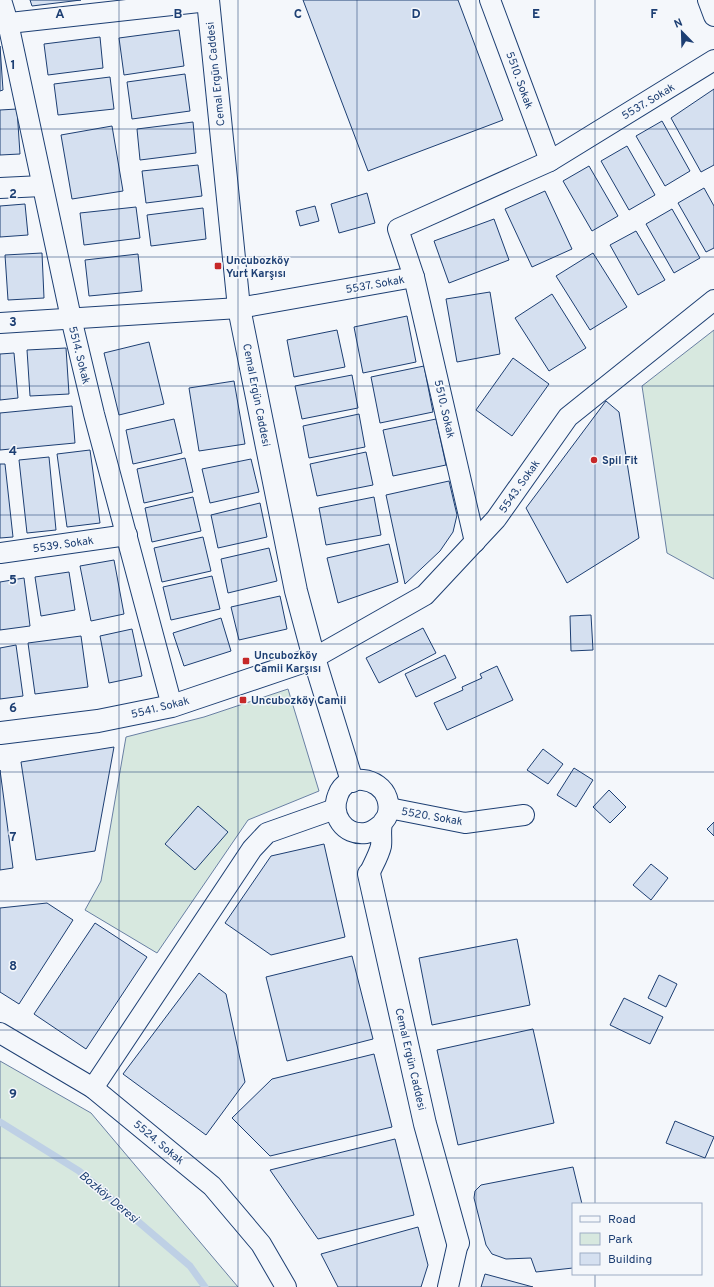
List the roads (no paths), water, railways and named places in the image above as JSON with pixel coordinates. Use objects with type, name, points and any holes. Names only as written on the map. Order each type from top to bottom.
[{"type":"street","name":"5514. Sokak","points":[[0,0],[4,24],[42,186],[70,318],[172,706]]},
{"type":"street","points":[[4,24],[208,0]]},
{"type":"street","name":"Cemal Ergün Caddesi","points":[[208,0],[239,308],[296,591],[314,658],[352,781]]},
{"type":"street","name":"5510. Sokak","points":[[490,0],[550,161]]},
{"type":"street","points":[[708,0],[714,16]]},
{"type":"street","name":"5537. Sokak","points":[[0,323],[239,308],[414,276],[398,229],[550,161],[714,60]]},
{"type":"street","points":[[0,188],[42,186]]},
{"type":"street","name":"5510. Sokak","points":[[414,276],[475,542]]},
{"type":"street","name":"5543. Sokak","points":[[314,658],[425,595],[496,519],[568,417],[712,302]]},
{"type":"street","name":"5539. Sokak","points":[[0,553],[127,534]]},
{"type":"street","name":"5541. Sokak","points":[[0,733],[98,721],[172,706],[314,658]]},
{"type":"street","points":[[369,874],[381,846],[388,799],[384,791],[370,780],[361,779],[352,781],[339,792],[335,810],[337,818],[350,830],[358,833],[371,831],[375,829],[385,816]]},
{"type":"street","points":[[93,1088],[252,849],[267,833],[335,810]]},
{"type":"street","name":"5520. Sokak","points":[[385,816],[465,823],[524,815]]},
{"type":"street","name":"Cemal Ergün Caddesi","points":[[358,833],[369,874],[425,1124],[458,1243]]},
{"type":"street","name":"5524. Sokak","points":[[0,1033],[93,1088],[212,1186],[261,1244],[286,1287]]},
{"type":"street","points":[[448,1287],[458,1243]]},
{"type":"waterway","name":"Bozköy Deresi","points":[[0,1122],[79,1171],[190,1266],[205,1287]]},
{"type":"place","name":"Uncubozköy Yurt Karşısı","points":[[218,266]]},
{"type":"place","name":"Spil Fit","points":[[594,460]]},
{"type":"place","name":"Uncubozköy Camii Karşısı","points":[[246,661]]},
{"type":"place","name":"Uncubozköy Camii","points":[[243,700]]}]
